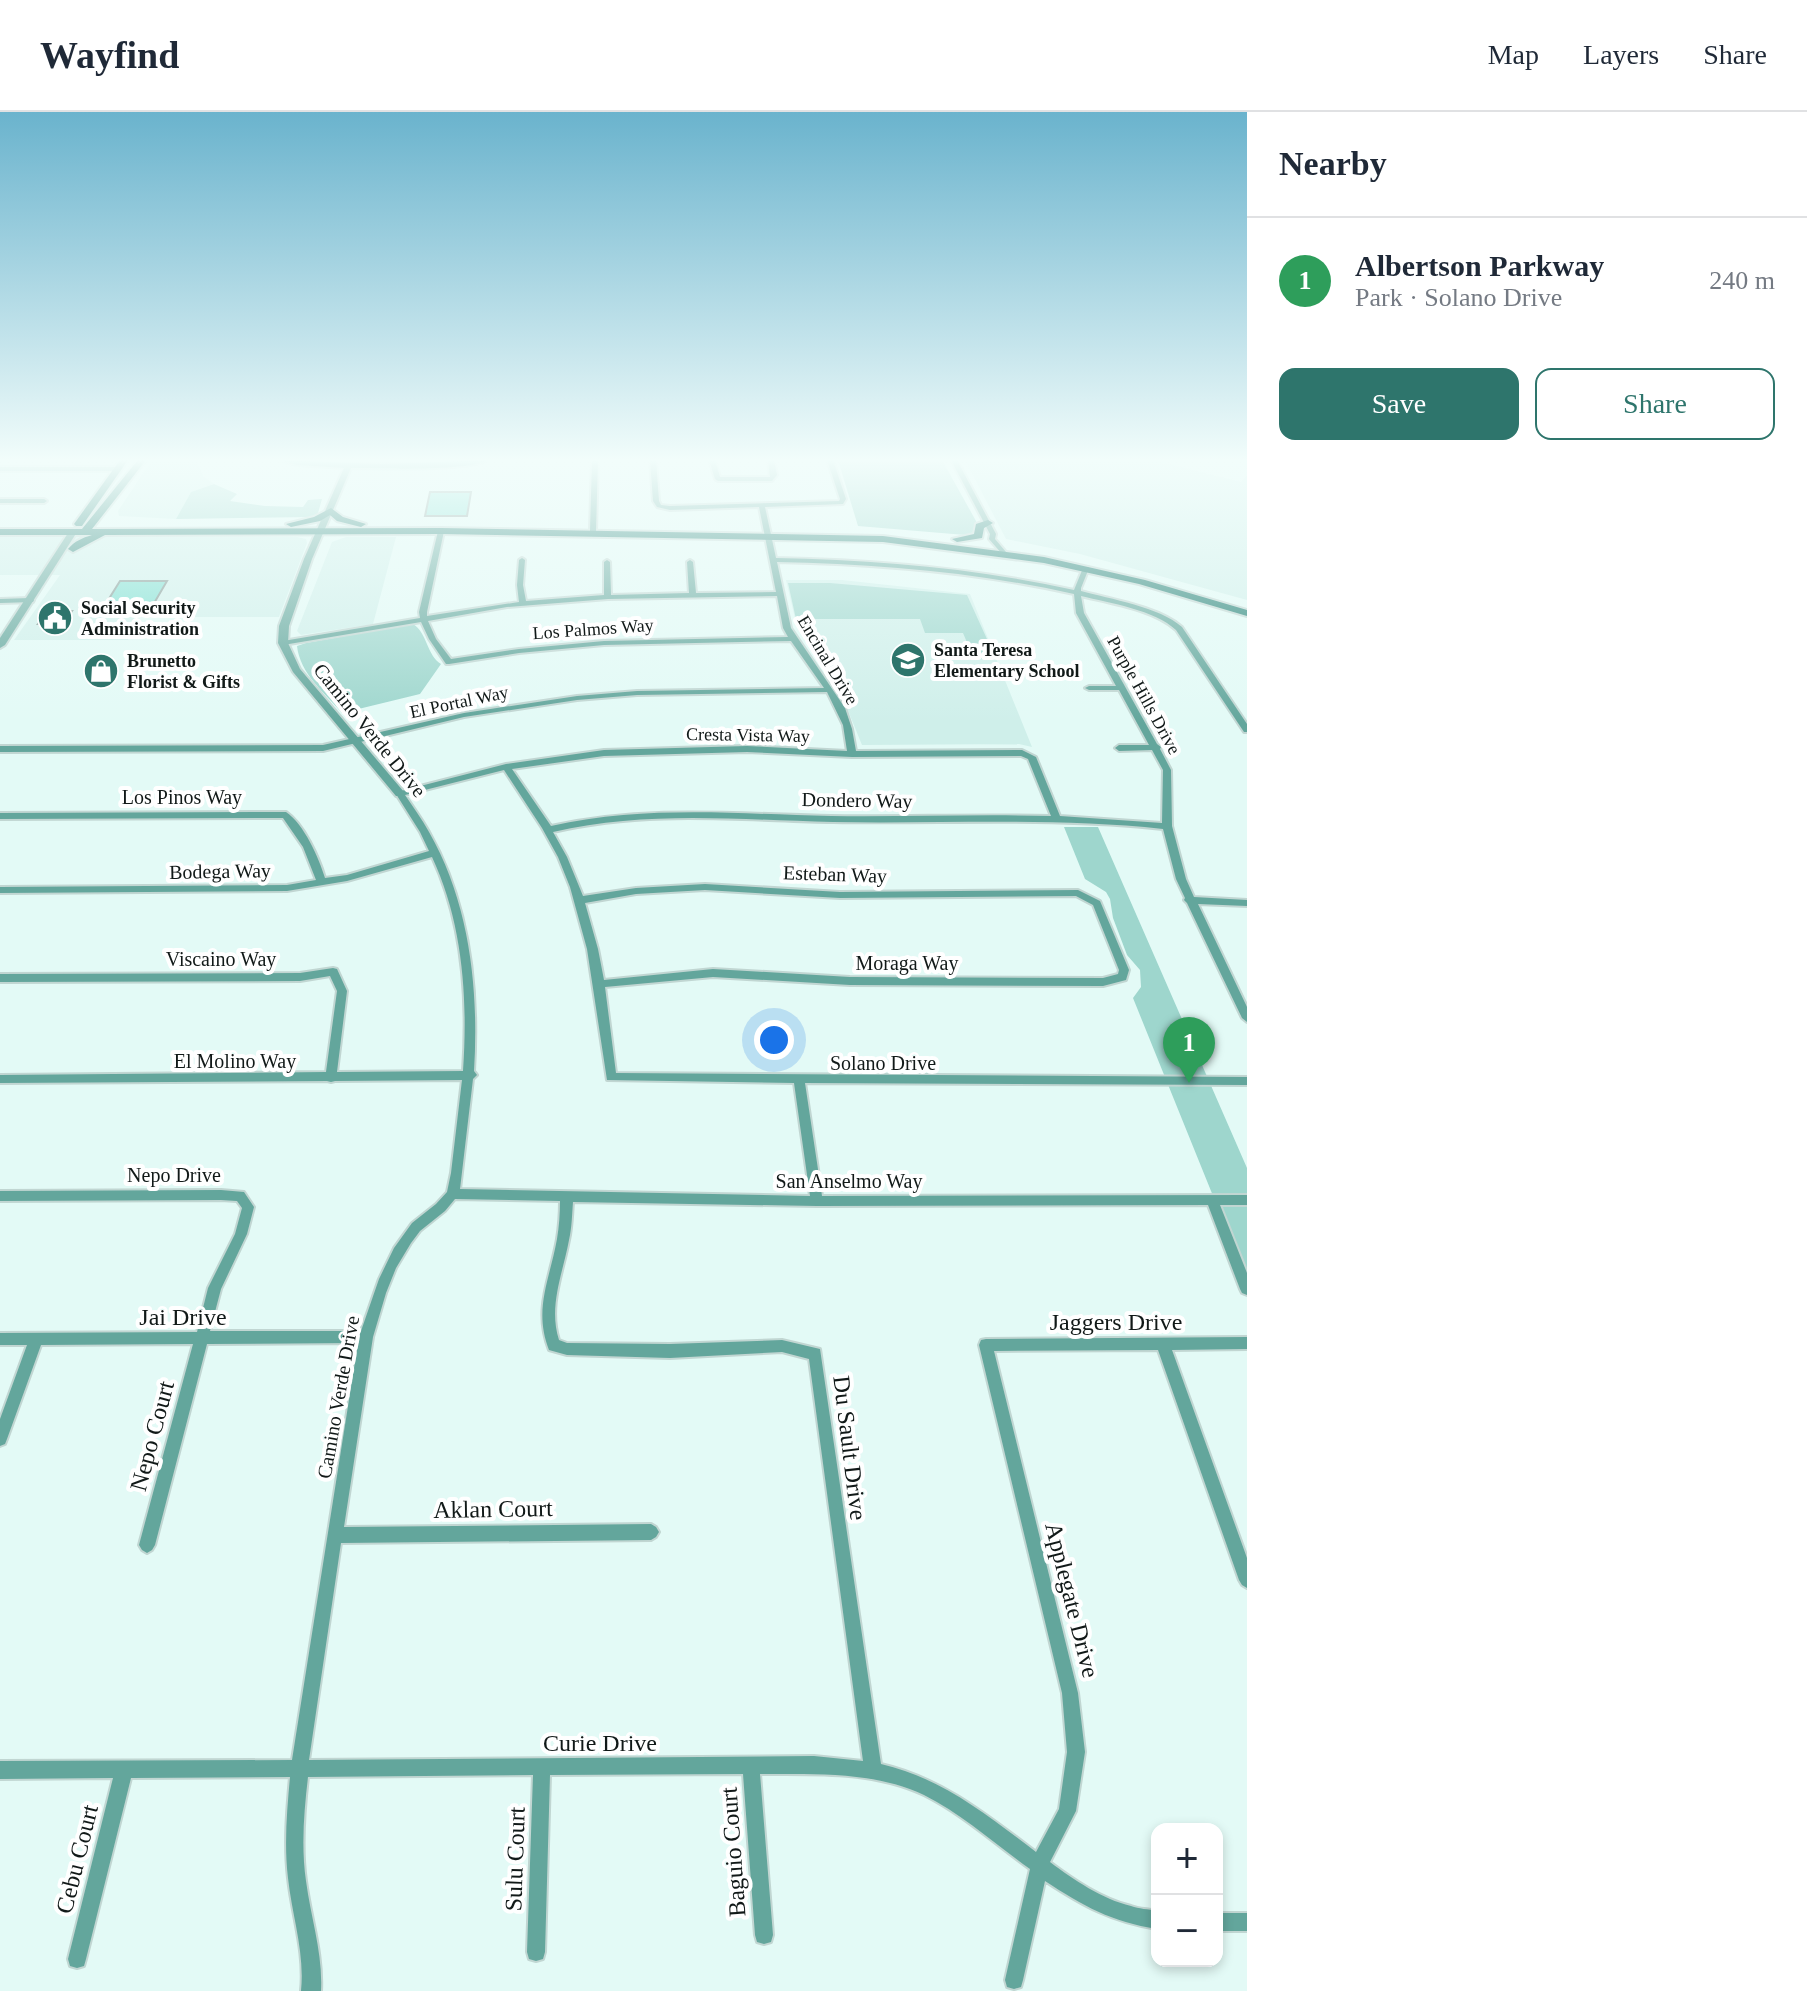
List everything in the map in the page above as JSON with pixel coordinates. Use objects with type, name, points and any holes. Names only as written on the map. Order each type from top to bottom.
[{"type":"main road","points":[[986,548],[1119,569],[1247,604]]},
{"type":"main road","points":[[995,548],[1086,568],[1247,613]]},
{"type":"street","points":[[317,548],[284,626],[288,644],[424,617],[523,604],[608,597],[779,594]]},
{"type":"street","points":[[424,617],[438,548]]},
{"type":"street","name":"Encinal Drive","points":[[770,548],[779,594],[793,639],[830,690],[846,721],[852,754]]},
{"type":"street","points":[[0,645],[62,549]]},
{"type":"street","points":[[0,601],[30,600],[43,590],[73,549]]},
{"type":"street","points":[[522,560],[520,585],[523,604]]},
{"type":"street","points":[[773,560],[863,562],[926,568],[1077,593],[1143,611],[1175,625],[1247,730]]},
{"type":"street","points":[[607,562],[608,597]]},
{"type":"street","points":[[690,562],[693,595]]},
{"type":"street","points":[[1077,593],[1086,568]]},
{"type":"street","name":"Purple Hills Drive","points":[[1077,593],[1080,613],[1157,747],[1167,770],[1167,826],[1175,859],[1189,900],[1247,1018]]},
{"type":"street","name":"Los Palmos Way","points":[[424,617],[434,643],[449,662],[519,651],[604,643],[793,639]]},
{"type":"street","name":"Camino Verde Drive","points":[[288,644],[296,670],[400,794],[435,853],[462,929],[471,1001],[471,1075],[452,1194],[415,1229],[385,1273],[366,1337],[296,1800],[297,1881],[309,1930],[311,1991]]},
{"type":"street","points":[[1089,688],[1123,688]]},
{"type":"street","name":"El Portal Way","points":[[0,749],[305,749],[354,742],[464,715],[577,698],[637,693],[830,690]]},
{"type":"street","points":[[1119,748],[1157,747]]},
{"type":"street","name":"Cresta Vista Way","points":[[400,794],[506,767],[604,753],[668,750],[852,754],[1022,753],[1032,757],[1057,819]]},
{"type":"street","name":"Solano Drive","points":[[506,767],[548,830],[580,900],[601,984],[611,1077],[707,1075],[799,1080],[1247,1081]]},
{"type":"street","name":"Dondero Way","points":[[548,830],[610,819],[668,814],[830,819],[1057,819],[1167,826]]},
{"type":"street","name":"Los Pinos Way","points":[[0,816],[286,815],[298,830],[320,873],[321,883]]},
{"type":"street","name":"Bodega Way","points":[[0,890],[244,889],[321,883],[435,853]]},
{"type":"street","name":"Esteban Way","points":[[580,900],[636,891],[705,887],[840,895],[1078,893],[1089,896]]},
{"type":"street","name":"Moraga Way","points":[[601,984],[713,973],[850,981],[1114,981],[1122,977],[1124,970],[1097,903],[1089,896]]},
{"type":"street","points":[[1189,900],[1247,903]]},
{"type":"street","name":"Viscaino Way","points":[[0,978],[300,977],[333,972],[342,991],[331,1078]]},
{"type":"street","name":"El Molino Way","points":[[0,1079],[471,1075]]},
{"type":"street","points":[[799,1080],[817,1201]]},
{"type":"street","name":"San Anselmo Way","points":[[452,1194],[817,1201],[1247,1200]]},
{"type":"street","name":"Nepo Drive","points":[[0,1196],[240,1196],[248,1207],[249,1215],[215,1288],[200,1339]]},
{"type":"street","name":"Du Sault Drive","points":[[567,1196],[563,1238],[547,1309],[549,1332],[554,1345],[567,1349],[670,1351],[782,1346],[815,1354],[873,1768]]},
{"type":"street","points":[[1212,1200],[1247,1289]]},
{"type":"street","name":"Jai Drive","points":[[0,1339],[366,1337]]},
{"type":"street","points":[[0,1439],[36,1339]]},
{"type":"street","name":"Nepo Court","points":[[147,1545],[200,1339]]},
{"type":"street","name":"Jaggers Drive","points":[[986,1345],[1247,1343]]},
{"type":"street","points":[[1163,1344],[1247,1580]]},
{"type":"street","name":"Applegate Drive","points":[[986,1345],[1072,1708],[1076,1752],[1067,1811],[1040,1863],[1014,1980]]},
{"type":"street","name":"Aklan Court","points":[[335,1535],[651,1532]]},
{"type":"street","name":"Curie Drive","points":[[0,1770],[835,1765],[873,1768],[947,1798],[1098,1905],[1151,1920]]},
{"type":"street","name":"Baguio Court","points":[[751,1766],[764,1935]]},
{"type":"street","name":"Sulu Court","points":[[536,1952],[542,1768]]},
{"type":"street","name":"Cebu Court","points":[[77,1959],[124,1770]]},
{"type":"street","points":[[1223,1922],[1247,1922]]},
{"type":"shaded area","points":[[0,548],[305,548],[279,617],[140,617],[128,640],[14,640],[60,575],[0,575]]},
{"type":"shaded area","points":[[330,548],[393,548],[373,624],[301,635],[297,631]]},
{"type":"shaded area","points":[[1049,548],[1247,548],[1247,600]]},
{"type":"shaded area","name":"Santa Teresa Elementary School","points":[[786,580],[842,580],[970,594],[1032,747],[1019,744],[862,745],[840,691],[797,627]]},
{"type":"green space","points":[[788,583],[830,583],[967,595],[996,659],[974,659],[963,633],[925,633],[920,619],[796,619]]},
{"type":"green space","points":[[413,624],[441,664],[420,694],[342,713],[314,682],[299,656],[297,646],[306,643]]},
{"type":"green space","points":[[1064,827],[1098,827],[1247,1168],[1247,1280],[1133,998],[1141,987],[1140,970],[1127,955],[1113,918],[1110,899],[1106,892],[1085,879]]},
{"type":"building","points":[[120,581],[167,581],[153,605],[105,605]]},
{"type":"building","name":"Social Security Administration","points":[[72,611],[63,624],[38,624],[47,612]]},
{"type":"place","name":"Social Security Administration","points":[[55,618]]},
{"type":"place","name":"Santa Teresa Elementary School","points":[[908,660]]},
{"type":"place","name":"Brunetto Florist & Gifts","points":[[101,671]]},
{"type":"place","name":"Albertson Parkway","points":[[1189,1083]]}]
